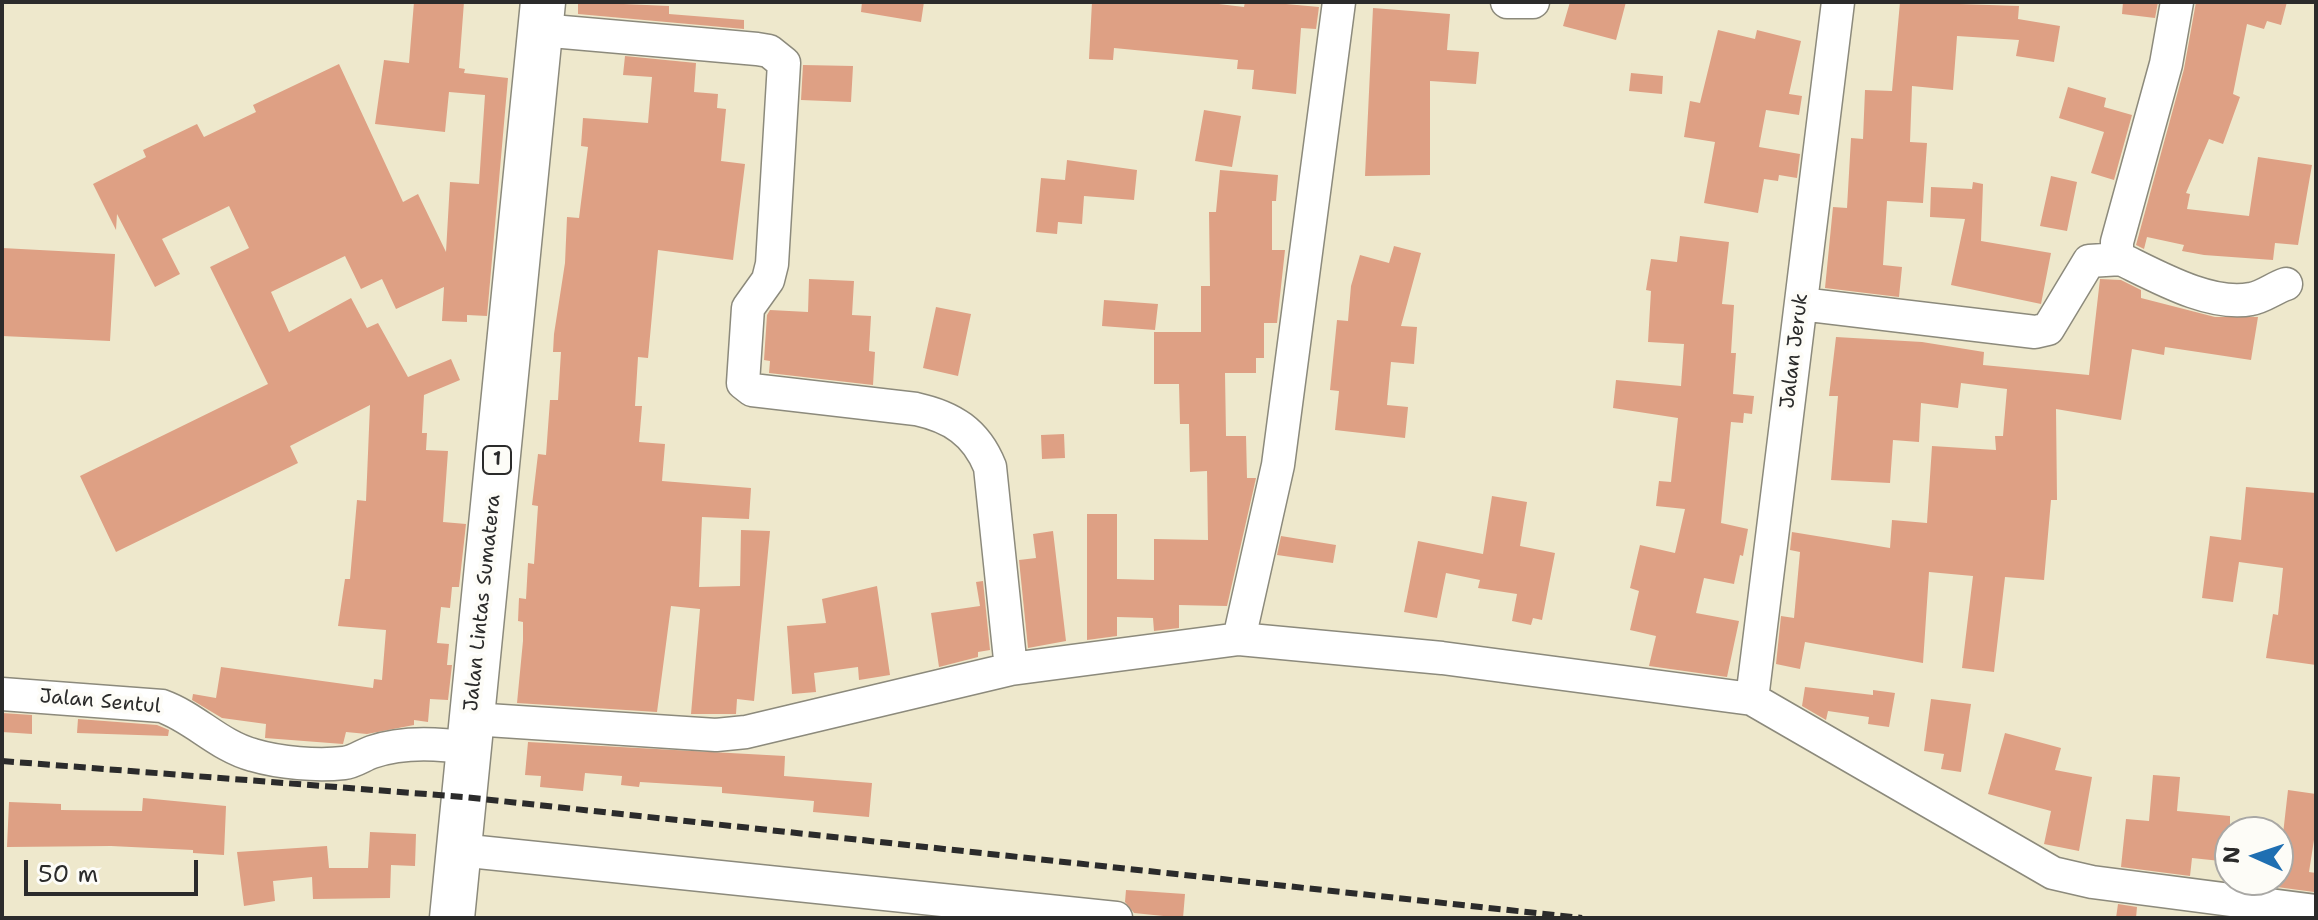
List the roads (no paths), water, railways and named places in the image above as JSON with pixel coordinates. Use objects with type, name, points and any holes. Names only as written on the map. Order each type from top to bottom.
[{"type":"highway","name":"Jalan Lintas Sumatera","points":[[452,918],[542,16]]},
{"type":"street","points":[[1239,639],[1278,465],[1339,2]]},
{"type":"street","points":[[1507,2],[1533,2]]},
{"type":"street","name":"Jalan Jeruk","points":[[1752,699],[1838,2]]},
{"type":"street","points":[[2121,259],[2117,242],[2166,64],[2177,2]]},
{"type":"street","points":[[542,16],[769,51],[784,63],[772,264],[768,280],[748,308],[743,383],[752,390],[926,411],[968,430],[983,448],[990,467],[1011,669]]},
{"type":"street","points":[[1801,304],[2035,332],[2048,329],[2089,261],[2121,259],[2202,296],[2225,301],[2256,298],[2286,284]]},
{"type":"street","name":"Jalan Sentul","points":[[2,694],[162,706],[187,715],[228,745],[253,755],[349,763],[372,752],[471,733],[716,735],[746,732],[1011,669],[1239,639],[1442,658],[1752,699]]},
{"type":"street","points":[[1752,699],[2053,873],[2092,882],[2316,911]]},
{"type":"street","points":[[459,850],[1116,918]]},
{"type":"railway","points":[[2,761],[464,797],[1582,918]]}]
